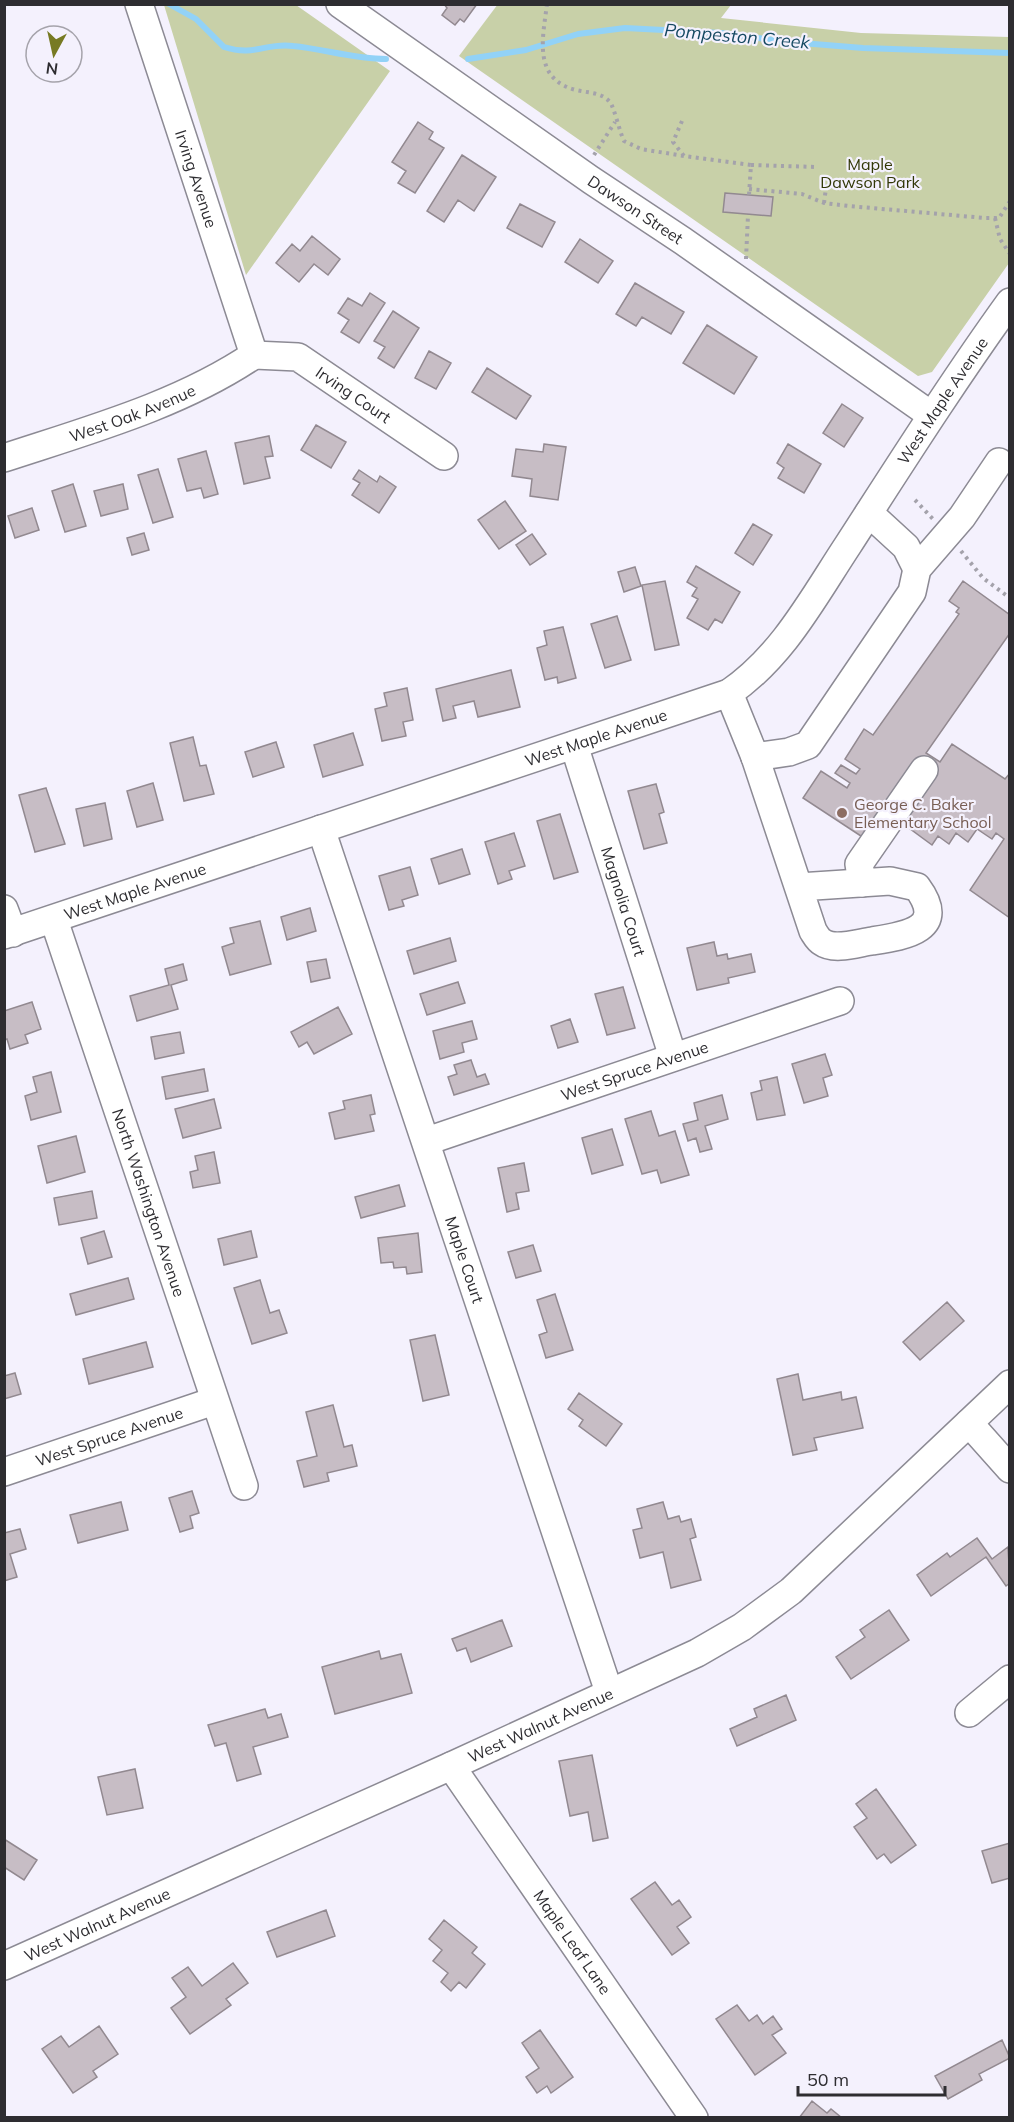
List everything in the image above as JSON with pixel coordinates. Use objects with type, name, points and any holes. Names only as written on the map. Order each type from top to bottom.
[{"type":"street","name":"Irving Avenue","points":[[138,4],[254,355]]},
{"type":"street","name":"Dawson Street","points":[[340,4],[931,415]]},
{"type":"street","name":"West Maple Avenue","points":[[7,926],[54,920],[729,693],[764,663],[795,628],[931,415],[1010,302]]},
{"type":"street","name":"Irving Court","points":[[254,355],[298,357],[444,456]]},
{"type":"street","name":"West Oak Avenue","points":[[4,458],[89,430],[219,379],[254,355]]},
{"type":"street","points":[[754,757],[789,752],[808,745],[912,592],[917,569],[962,517],[999,462]]},
{"type":"street","points":[[869,513],[906,547],[917,569]]},
{"type":"street","points":[[729,693],[754,757],[813,931],[822,942],[837,946],[907,936],[922,928],[928,915],[927,900],[917,887],[890,881],[799,887]]},
{"type":"street","name":"Magnolia Court","points":[[574,745],[673,1057]]},
{"type":"street","points":[[862,883],[859,864],[924,770]]},
{"type":"street","name":"Maple Court","points":[[321,829],[609,1692]]},
{"type":"street","name":"North Washington Avenue","points":[[54,920],[244,1486]]},
{"type":"street","name":"West Spruce Avenue","points":[[427,1141],[840,1001]]},
{"type":"street","name":"West Walnut Avenue","points":[[4,1966],[451,1767],[697,1653],[741,1627],[790,1591],[1010,1384]]},
{"type":"street","name":"West Spruce Avenue","points":[[4,1472],[214,1401]]},
{"type":"street","points":[[969,1423],[1010,1469]]},
{"type":"street","points":[[969,1713],[1010,1680]]},
{"type":"street","name":"Maple Leaf Lane","points":[[451,1767],[694,2118]]},
{"type":"path","points":[[547,4],[541,54],[547,70],[561,84],[574,90],[596,93],[611,103],[615,121],[624,141],[641,149],[751,165],[818,167]]},
{"type":"path","points":[[594,155],[615,121]]},
{"type":"path","points":[[682,121],[673,142],[684,156]]},
{"type":"path","points":[[749,195],[751,165]]},
{"type":"path","points":[[824,203],[826,188]]},
{"type":"path","points":[[749,189],[802,194],[824,203],[995,218],[999,218],[1010,201]]},
{"type":"path","points":[[746,259],[748,214]]},
{"type":"path","points":[[995,218],[1000,239],[1010,254]]},
{"type":"path","points":[[915,500],[938,525]]},
{"type":"path","points":[[956,546],[983,578],[1010,598]]},
{"type":"green space","name":"Maple Dawson Park","points":[[498,4],[731,5],[721,18],[861,33],[1009,37],[1009,263],[932,372],[918,376],[459,56]]},
{"type":"green space","points":[[164,5],[296,5],[390,71],[246,275]]},
{"type":"building","points":[[444,4],[477,4],[464,22],[460,19],[455,25],[442,15],[447,8]]},
{"type":"building","points":[[418,122],[433,132],[429,139],[444,148],[415,193],[398,183],[406,171],[392,162]]},
{"type":"building","points":[[462,155],[496,177],[474,211],[458,200],[444,222],[427,211]]},
{"type":"building","points":[[725,193],[773,197],[771,216],[723,212]]},
{"type":"building","points":[[520,204],[555,222],[542,247],[507,228]]},
{"type":"building","points":[[312,236],[340,259],[328,275],[314,264],[299,282],[276,263],[292,244],[300,251]]},
{"type":"building","points":[[580,239],[613,261],[598,283],[565,262]]},
{"type":"building","points":[[635,283],[684,312],[671,334],[642,317],[636,326],[616,314]]},
{"type":"building","points":[[370,293],[385,303],[359,343],[341,332],[349,320],[338,313],[348,298],[362,306]]},
{"type":"building","points":[[393,311],[419,328],[394,368],[378,358],[385,347],[374,341]]},
{"type":"building","points":[[707,325],[757,357],[734,394],[683,363]]},
{"type":"building","points":[[429,351],[451,363],[436,389],[415,378]]},
{"type":"building","points":[[487,368],[531,396],[516,419],[472,392]]},
{"type":"building","points":[[842,404],[863,418],[844,447],[823,433]]},
{"type":"building","points":[[316,425],[346,442],[331,468],[301,450]]},
{"type":"building","points":[[269,436],[273,456],[265,457],[270,478],[244,484],[235,443]]},
{"type":"building","points":[[544,444],[566,447],[558,500],[530,496],[532,479],[512,476],[516,449],[543,452]]},
{"type":"building","points":[[788,444],[821,464],[804,493],[778,478],[784,468],[777,463]]},
{"type":"building","points":[[206,451],[218,494],[204,498],[201,488],[187,491],[178,459]]},
{"type":"building","points":[[158,469],[173,517],[153,523],[138,475]]},
{"type":"building","points":[[359,470],[377,482],[380,476],[396,487],[379,513],[352,495],[360,483],[353,479]]},
{"type":"building","points":[[73,484],[86,526],[65,532],[52,491]]},
{"type":"building","points":[[123,484],[128,509],[101,516],[94,491]]},
{"type":"building","points":[[505,501],[526,531],[499,549],[478,520]]},
{"type":"building","points":[[32,508],[39,530],[15,538],[8,516]]},
{"type":"building","points":[[753,524],[772,535],[753,565],[735,553]]},
{"type":"building","points":[[144,533],[149,550],[132,555],[127,538]]},
{"type":"building","points":[[532,534],[546,554],[530,565],[516,545]]},
{"type":"building","points":[[696,566],[740,592],[722,623],[715,619],[708,630],[687,618],[698,599],[692,596],[697,588],[687,582]]},
{"type":"building","points":[[635,567],[641,586],[624,592],[618,572]]},
{"type":"building","points":[[665,581],[679,645],[655,650],[642,585]]},
{"type":"building","name":"George C. Baker Elementary School","points":[[963,581],[1010,615],[1010,633],[926,753],[940,762],[952,744],[1005,779],[1010,773],[1010,918],[970,890],[1004,839],[996,833],[992,839],[977,829],[968,842],[956,833],[949,844],[938,836],[932,845],[909,828],[915,820],[905,812],[867,840],[803,798],[821,771],[847,788],[850,783],[835,773],[841,765],[856,774],[860,769],[845,759],[864,729],[873,735],[959,614],[956,612],[959,608],[949,601]]},
{"type":"building","points":[[617,616],[631,660],[605,668],[591,624]]},
{"type":"building","points":[[563,627],[576,678],[558,683],[557,677],[545,680],[537,648],[547,645],[544,631]]},
{"type":"building","points":[[511,670],[520,707],[478,717],[474,701],[453,706],[456,718],[443,721],[436,689]]},
{"type":"building","points":[[407,688],[413,720],[403,722],[406,736],[382,741],[375,709],[387,706],[384,693]]},
{"type":"building","points":[[353,733],[363,765],[323,777],[314,745]]},
{"type":"building","points":[[193,737],[200,766],[206,765],[214,794],[184,801],[170,743]]},
{"type":"building","points":[[276,742],[284,767],[253,777],[245,752]]},
{"type":"building","points":[[153,783],[163,820],[137,827],[127,791]]},
{"type":"building","points":[[656,784],[664,812],[659,814],[667,843],[644,849],[628,791]]},
{"type":"building","points":[[46,788],[65,844],[35,852],[19,795]]},
{"type":"building","points":[[105,803],[112,839],[84,846],[76,809]]},
{"type":"building","points":[[560,814],[578,872],[554,879],[537,821]]},
{"type":"building","points":[[514,833],[525,866],[509,871],[512,879],[498,884],[485,842]]},
{"type":"building","points":[[462,849],[470,874],[439,884],[431,859]]},
{"type":"building","points":[[410,867],[418,895],[402,900],[404,906],[389,910],[379,876]]},
{"type":"building","points":[[310,908],[316,931],[287,940],[281,917]]},
{"type":"building","points":[[260,921],[271,964],[230,975],[222,947],[234,943],[230,928]]},
{"type":"building","points":[[450,938],[456,961],[414,974],[407,951]]},
{"type":"building","points":[[714,942],[717,956],[727,954],[728,959],[751,954],[755,972],[728,978],[729,983],[697,990],[687,948]]},
{"type":"building","points":[[326,959],[330,978],[311,982],[307,962]]},
{"type":"building","points":[[183,964],[187,980],[171,985],[178,1009],[137,1021],[130,996],[169,985],[165,969]]},
{"type":"building","points":[[458,982],[465,1003],[427,1015],[420,994]]},
{"type":"building","points":[[623,987],[635,1028],[607,1035],[595,994]]},
{"type":"building","points":[[32,1002],[41,1029],[25,1035],[28,1043],[10,1049],[7,1039],[4,1040],[4,1011]]},
{"type":"building","points":[[338,1007],[352,1034],[314,1054],[307,1042],[299,1047],[291,1032]]},
{"type":"building","points":[[570,1019],[578,1042],[558,1048],[551,1026]]},
{"type":"building","points":[[472,1021],[477,1039],[462,1043],[464,1052],[440,1059],[433,1031]]},
{"type":"building","points":[[180,1032],[184,1053],[155,1059],[151,1037]]},
{"type":"building","points":[[825,1054],[832,1075],[823,1078],[828,1096],[804,1103],[792,1064]]},
{"type":"building","points":[[471,1060],[477,1077],[485,1074],[489,1084],[454,1095],[448,1077],[457,1074],[454,1065]]},
{"type":"building","points":[[204,1069],[208,1091],[166,1099],[162,1077]]},
{"type":"building","points":[[51,1072],[61,1112],[31,1120],[25,1096],[37,1092],[33,1077]]},
{"type":"building","points":[[777,1077],[785,1115],[757,1120],[751,1093],[762,1090],[760,1081]]},
{"type":"building","points":[[371,1095],[375,1114],[370,1115],[374,1131],[335,1139],[329,1113],[345,1109],[343,1101]]},
{"type":"building","points":[[722,1095],[728,1119],[705,1126],[712,1149],[700,1152],[696,1138],[688,1141],[683,1124],[698,1120],[694,1103]]},
{"type":"building","points":[[214,1099],[221,1128],[183,1138],[175,1109]]},
{"type":"building","points":[[651,1111],[659,1136],[675,1131],[689,1175],[661,1183],[657,1170],[642,1174],[625,1119]]},
{"type":"building","points":[[612,1129],[623,1165],[592,1174],[582,1138]]},
{"type":"building","points":[[76,1136],[85,1172],[47,1183],[38,1146]]},
{"type":"building","points":[[214,1152],[220,1183],[193,1188],[190,1172],[198,1170],[195,1156]]},
{"type":"building","points":[[524,1163],[529,1191],[516,1193],[519,1209],[507,1212],[498,1168]]},
{"type":"building","points":[[399,1185],[405,1206],[361,1218],[355,1197]]},
{"type":"building","points":[[92,1191],[97,1218],[59,1225],[54,1198]]},
{"type":"building","points":[[104,1231],[112,1257],[88,1264],[81,1238]]},
{"type":"building","points":[[251,1231],[257,1257],[224,1265],[218,1239]]},
{"type":"building","points":[[418,1233],[422,1272],[407,1274],[406,1267],[394,1268],[393,1262],[381,1263],[378,1238]]},
{"type":"building","points":[[533,1245],[541,1271],[516,1278],[508,1252]]},
{"type":"building","points":[[128,1278],[134,1299],[76,1315],[70,1294]]},
{"type":"building","points":[[260,1280],[270,1313],[279,1310],[287,1333],[252,1344],[234,1288]]},
{"type":"building","points":[[555,1294],[573,1350],[546,1358],[539,1335],[547,1332],[537,1300]]},
{"type":"building","points":[[947,1302],[964,1321],[920,1360],[903,1342]]},
{"type":"building","points":[[435,1335],[449,1395],[423,1401],[410,1340]]},
{"type":"building","points":[[146,1342],[153,1367],[89,1384],[83,1359]]},
{"type":"building","points":[[15,1373],[21,1394],[4,1399],[4,1376]]},
{"type":"building","points":[[798,1374],[803,1400],[841,1392],[842,1400],[856,1397],[863,1428],[814,1438],[817,1450],[793,1455],[777,1379]]},
{"type":"building","points":[[579,1393],[622,1424],[606,1446],[579,1426],[583,1420],[568,1409]]},
{"type":"building","points":[[333,1405],[344,1447],[352,1445],[357,1466],[327,1473],[329,1481],[304,1487],[297,1461],[317,1456],[306,1412]]},
{"type":"building","points":[[192,1491],[199,1513],[190,1516],[193,1528],[180,1532],[169,1498]]},
{"type":"building","points":[[121,1502],[128,1530],[78,1543],[70,1515]]},
{"type":"building","points":[[663,1502],[668,1519],[679,1516],[681,1522],[691,1519],[696,1537],[690,1539],[701,1580],[671,1588],[663,1552],[640,1558],[633,1530],[642,1528],[637,1509]]},
{"type":"building","points":[[20,1529],[26,1549],[10,1554],[17,1577],[4,1581],[4,1533]]},
{"type":"building","points":[[977,1538],[992,1559],[1008,1547],[1010,1583],[1006,1586],[986,1557],[931,1596],[917,1575],[947,1553],[950,1557]]},
{"type":"building","points":[[889,1610],[909,1640],[851,1679],[836,1657],[865,1637],[860,1630]]},
{"type":"building","points":[[502,1620],[512,1646],[471,1662],[466,1648],[457,1651],[452,1639]]},
{"type":"building","points":[[379,1651],[381,1659],[401,1654],[412,1693],[335,1714],[322,1667]]},
{"type":"building","points":[[786,1695],[796,1720],[737,1746],[730,1729],[757,1717],[754,1709]]},
{"type":"building","points":[[265,1709],[268,1718],[281,1714],[288,1737],[253,1747],[261,1774],[237,1781],[226,1743],[215,1746],[208,1725]]},
{"type":"building","points":[[592,1755],[608,1838],[593,1841],[588,1812],[570,1816],[559,1761]]},
{"type":"building","points":[[135,1769],[143,1808],[107,1815],[98,1777]]},
{"type":"building","points":[[876,1789],[916,1845],[891,1863],[884,1854],[877,1859],[854,1827],[867,1818],[856,1804]]},
{"type":"building","points":[[4,1839],[37,1860],[24,1880],[4,1867]]},
{"type":"building","points":[[1010,1843],[1010,1878],[992,1883],[982,1851]]},
{"type":"building","points":[[655,1882],[672,1905],[679,1900],[691,1917],[677,1927],[689,1943],[672,1955],[631,1899]]},
{"type":"building","points":[[326,1910],[335,1936],[277,1957],[267,1932]]},
{"type":"building","points":[[444,1920],[477,1947],[472,1953],[485,1964],[466,1988],[459,1982],[451,1991],[441,1982],[448,1973],[433,1961],[442,1950],[429,1939]]},
{"type":"building","points":[[233,1963],[248,1983],[226,1999],[231,2005],[190,2034],[171,2008],[186,1997],[172,1978],[188,1967],[202,1986]]},
{"type":"building","points":[[737,2005],[749,2021],[757,2015],[763,2024],[773,2016],[782,2029],[772,2035],[786,2053],[755,2075],[716,2019]]},
{"type":"building","points":[[99,2026],[118,2054],[93,2071],[97,2077],[73,2093],[42,2049],[61,2036],[69,2047]]},
{"type":"building","points":[[540,2030],[573,2077],[551,2093],[547,2086],[537,2093],[526,2077],[539,2068],[522,2043]]},
{"type":"building","points":[[1002,2040],[1010,2058],[979,2074],[982,2080],[948,2099],[935,2076]]},
{"type":"building","points":[[812,2101],[827,2113],[831,2109],[842,2118],[799,2118]]},
{"type":"waterway","name":"Pompeston Creek","points":[[169,4],[196,19],[224,47],[235,50],[253,50],[284,45],[386,59]]},
{"type":"waterway","name":"Pompeston Creek","points":[[468,59],[526,50],[578,34],[625,28],[721,33],[789,42],[863,48],[1010,53]]},
{"type":"place","name":"George C. Baker Elementary School","points":[[842,813]]}]
